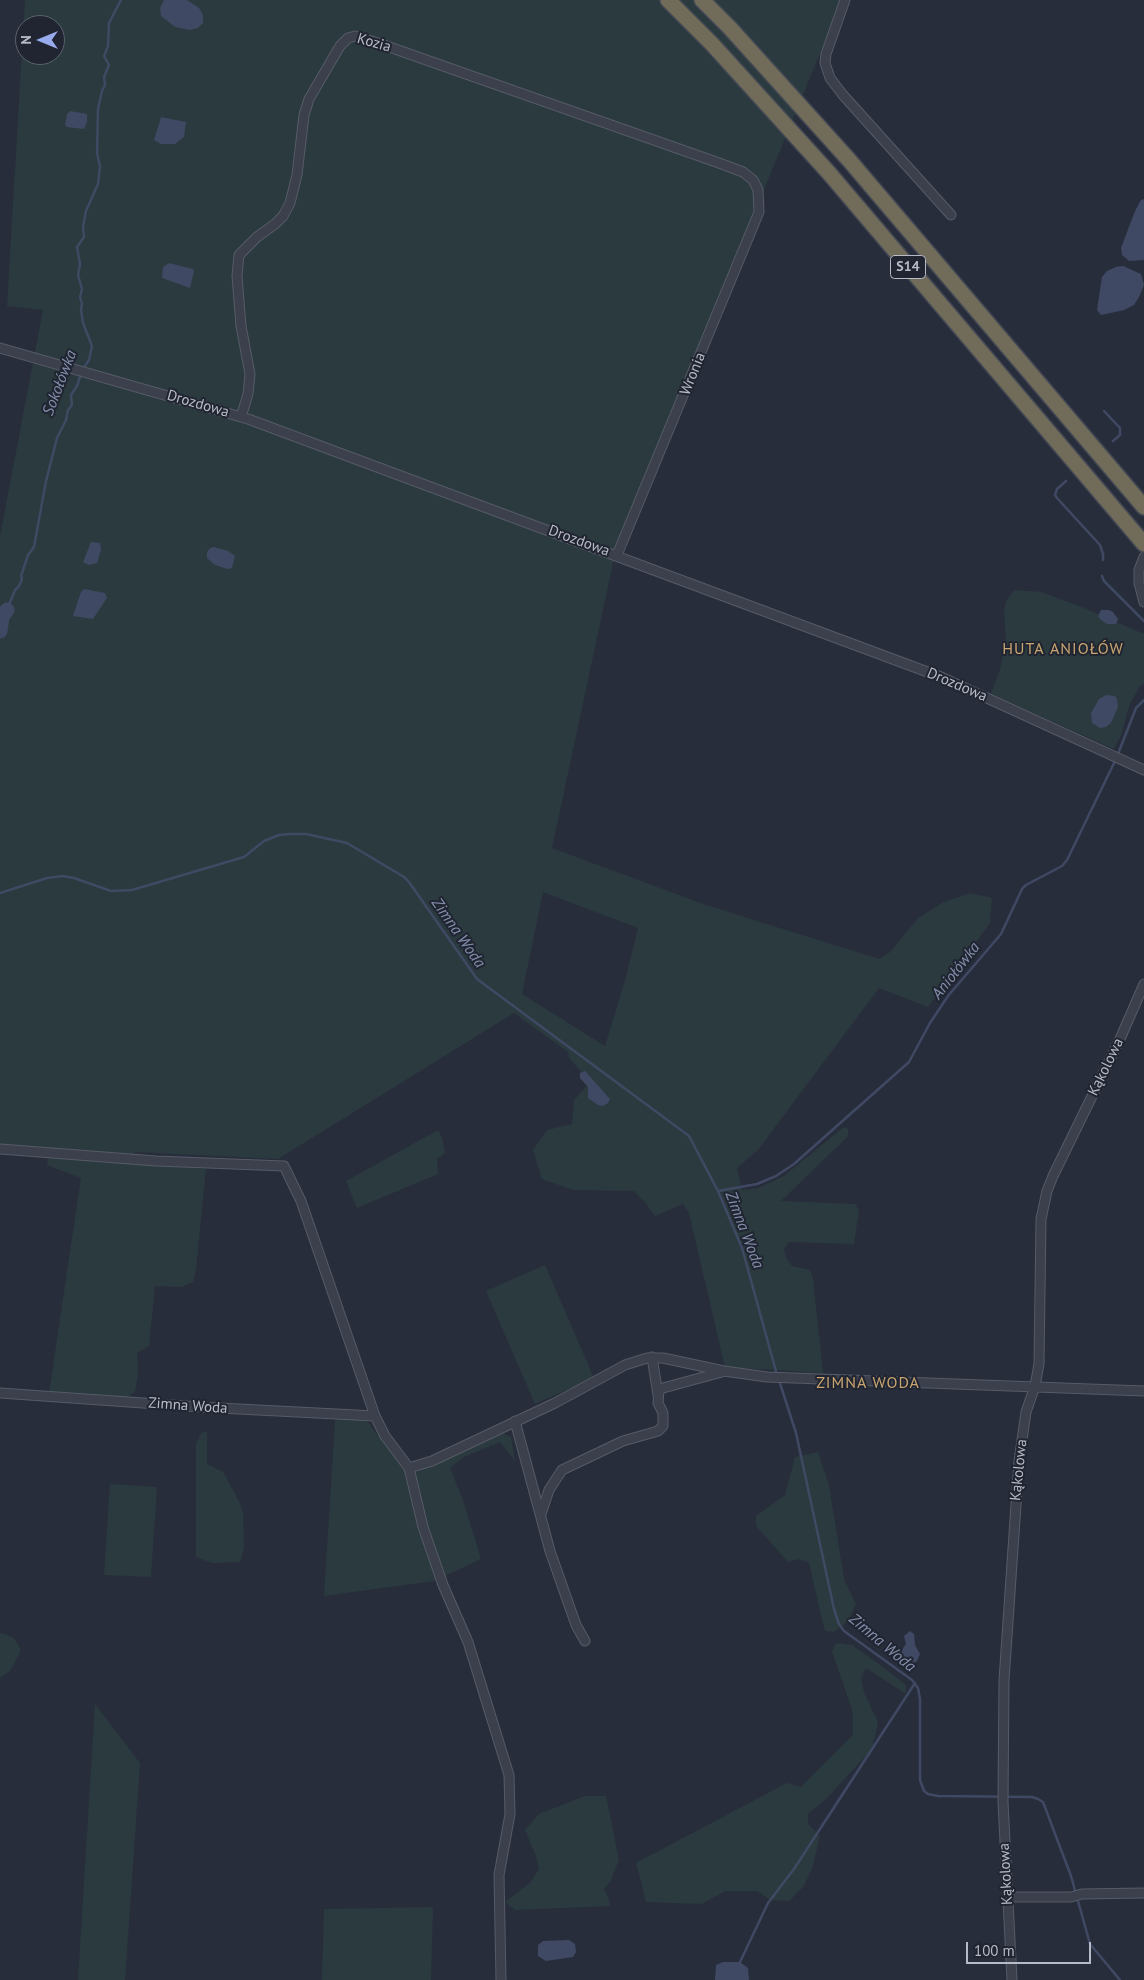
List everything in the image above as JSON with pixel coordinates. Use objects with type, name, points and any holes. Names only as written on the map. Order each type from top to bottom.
[{"type":"highway","name":"S14","points":[[668,0],[725,58],[829,173],[1142,542]]},
{"type":"highway","name":"S14","points":[[702,0],[730,28],[849,160],[1144,507]]},
{"type":"street","points":[[845,0],[826,54],[825,63],[830,78],[843,95],[951,215]]},
{"type":"street","name":"Kozia","points":[[241,417],[248,394],[250,374],[241,326],[236,267],[240,255],[257,237],[283,216],[290,203],[297,175],[304,114],[309,99],[340,46],[348,38],[354,36],[378,43],[719,163],[743,172],[753,180],[758,190]]},
{"type":"street","name":"Wronia","points":[[617,555],[754,228],[759,212],[760,200],[758,190]]},
{"type":"street","name":"Drozdowa","points":[[0,348],[241,417],[617,555],[941,677],[1144,770]]},
{"type":"street","points":[[1144,557],[1139,570],[1139,583],[1144,602]]},
{"type":"street","name":"Kąkolowa","points":[[1012,1980],[1004,1797],[1004,1680],[1012,1553],[1024,1425],[1039,1364],[1041,1219],[1047,1191],[1120,1039],[1144,984]]},
{"type":"street","points":[[0,1149],[156,1161],[284,1166],[301,1201],[375,1416],[385,1436],[409,1468],[423,1527],[443,1585],[468,1642],[509,1774],[510,1814],[499,1874],[501,1980]]},
{"type":"street","points":[[409,1468],[432,1461],[555,1403],[638,1359],[652,1357],[679,1360],[726,1372],[767,1376],[1144,1391]]},
{"type":"street","points":[[541,1514],[549,1490],[562,1470],[623,1441],[658,1431],[663,1426],[663,1413],[658,1403],[652,1357]]},
{"type":"street","points":[[658,1395],[659,1390],[663,1388],[726,1372]]},
{"type":"street","name":"Zimna Woda","points":[[0,1393],[200,1407],[375,1416]]},
{"type":"street","points":[[515,1421],[541,1514],[543,1529],[576,1624],[585,1641]]},
{"type":"street","points":[[1007,1898],[1144,1893]]},
{"type":"shaded area","points":[[25,0],[842,0],[616,549],[552,848],[703,904],[879,959],[890,952],[918,918],[942,903],[970,893],[992,898],[990,923],[928,1007],[879,988],[758,1150],[737,1168],[742,1190],[758,1188],[784,1176],[844,1127],[848,1129],[848,1136],[781,1201],[855,1204],[859,1210],[854,1244],[789,1242],[784,1249],[786,1258],[792,1266],[810,1270],[813,1278],[823,1373],[725,1367],[689,1213],[683,1204],[655,1216],[634,1191],[573,1190],[542,1179],[533,1150],[547,1130],[572,1124],[574,1100],[590,1082],[569,1058],[568,1052],[514,1013],[278,1159],[135,1152],[134,1154],[0,1145],[0,536],[43,310],[7,306],[21,65],[65,65],[65,15],[24,15]],"holes":[[[543,892],[638,928],[624,984],[605,1046],[522,994]]]},
{"type":"shaded area","points":[[1014,590],[1041,592],[1144,634],[1144,683],[1140,686],[1130,704],[1121,735],[1114,749],[991,694],[1001,666],[1006,640],[1004,611],[1006,601]]},
{"type":"shaded area","points":[[438,1130],[442,1137],[445,1153],[437,1159],[438,1174],[357,1208],[346,1181]]},
{"type":"shaded area","points":[[48,1156],[206,1169],[196,1270],[193,1282],[182,1287],[155,1286],[149,1346],[137,1353],[138,1374],[135,1392],[127,1397],[49,1393],[81,1178],[47,1165]]},
{"type":"shaded area","points":[[545,1265],[594,1378],[535,1404],[486,1291]]},
{"type":"shaded area","points":[[339,1418],[367,1421],[402,1467],[415,1473],[502,1433],[511,1437],[515,1461],[500,1442],[464,1457],[450,1468],[463,1500],[481,1559],[434,1581],[324,1596],[335,1421]]},
{"type":"shaded area","points":[[207,1431],[207,1464],[223,1472],[239,1501],[243,1513],[244,1548],[240,1562],[212,1563],[196,1557],[196,1444],[201,1433]]},
{"type":"shaded area","points":[[818,1452],[829,1485],[844,1579],[856,1604],[848,1621],[834,1632],[826,1631],[824,1628],[809,1563],[800,1559],[788,1562],[756,1526],[756,1516],[785,1495],[795,1457]]},
{"type":"shaded area","points":[[110,1484],[157,1487],[151,1577],[104,1575]]},
{"type":"shaded area","points":[[2,1633],[14,1638],[21,1650],[10,1671],[0,1678],[0,1634]]},
{"type":"shaded area","points":[[836,1643],[852,1645],[883,1667],[906,1685],[906,1694],[866,1668],[861,1678],[864,1692],[878,1722],[872,1749],[828,1797],[808,1814],[808,1824],[820,1836],[813,1866],[804,1886],[789,1901],[770,1900],[757,1891],[725,1891],[702,1904],[646,1902],[636,1863],[787,1783],[801,1787],[853,1735],[853,1713],[832,1651]]},
{"type":"shaded area","points":[[95,1704],[140,1763],[125,1980],[78,1980]]},
{"type":"shaded area","points":[[585,1796],[606,1796],[619,1860],[610,1882],[604,1889],[610,1906],[515,1910],[505,1902],[530,1883],[539,1869],[536,1856],[525,1830],[539,1814]]},
{"type":"shaded area","points":[[433,1907],[431,1980],[322,1980],[324,1909]]},
{"type":"water","points":[[164,0],[187,0],[199,8],[203,15],[203,23],[198,28],[190,30],[175,27],[161,16],[160,8]]},
{"type":"water","points":[[70,111],[87,114],[87,122],[84,129],[67,127],[65,125],[67,114]]},
{"type":"water","points":[[161,117],[186,122],[184,137],[175,144],[161,144],[154,140]]},
{"type":"water","points":[[1144,199],[1144,260],[1129,261],[1122,255],[1121,248],[1135,211],[1141,200]]},
{"type":"water","points":[[169,263],[193,269],[190,288],[162,278],[163,267]]},
{"type":"water","points":[[1123,266],[1141,274],[1144,285],[1139,297],[1134,305],[1124,310],[1101,315],[1097,310],[1102,277],[1107,271]]},
{"type":"water","points":[[91,542],[100,543],[101,550],[97,563],[89,565],[83,562]]},
{"type":"water","points":[[214,547],[228,551],[235,556],[232,568],[228,569],[215,565],[207,558],[207,552],[210,548]]},
{"type":"water","points":[[84,589],[105,593],[107,598],[93,619],[73,616],[81,592]]},
{"type":"water","points":[[1101,610],[1113,612],[1118,619],[1116,624],[1107,624],[1101,620],[1098,616]]},
{"type":"water","points":[[1106,695],[1115,696],[1118,707],[1111,723],[1106,727],[1100,728],[1092,723],[1091,713],[1099,699]]},
{"type":"water","points":[[585,1071],[610,1099],[608,1103],[603,1106],[598,1105],[588,1098],[588,1087],[580,1078],[580,1073]]},
{"type":"water","points":[[910,1631],[914,1634],[915,1645],[920,1654],[917,1661],[912,1664],[905,1662],[901,1656],[901,1651],[906,1644],[904,1636]]},
{"type":"water","points":[[569,1940],[575,1944],[576,1952],[573,1957],[546,1961],[538,1956],[538,1945],[543,1941]]},
{"type":"water","points":[[723,1962],[740,1962],[748,1968],[749,1980],[715,1980],[716,1965]]},
{"type":"waterway","name":"Sokołówka","points":[[83,369],[89,360],[92,346],[83,323],[81,310],[80,297],[82,289],[78,275],[80,264],[77,247],[84,237],[83,227],[86,211],[98,184],[100,166],[97,153],[98,109],[105,85],[104,77],[109,65],[104,56],[108,46],[109,23],[121,0]]},
{"type":"waterway","name":"Sokołówka","points":[[7,610],[15,590],[22,579],[21,576],[28,555],[34,547],[46,481],[57,438],[66,420],[68,410],[72,405],[71,395],[77,386],[81,374]]},
{"type":"waterway","points":[[1104,411],[1120,428],[1120,435],[1113,441]]},
{"type":"waterway","points":[[1066,481],[1057,489],[1055,495],[1100,545],[1103,560]]},
{"type":"waterway","points":[[1102,576],[1104,581],[1144,621]]},
{"type":"waterway","name":"Sokołówka","points":[[0,631],[2,617],[7,610]]},
{"type":"waterway","name":"Aniołówka","points":[[1118,754],[1136,708],[1144,700]]},
{"type":"waterway","name":"Aniołówka","points":[[718,1191],[757,1184],[776,1176],[794,1164],[909,1062],[930,1023],[948,996],[1001,934],[1022,889],[1062,866],[1067,860],[1116,759]]},
{"type":"waterway","name":"Zimna Woda","points":[[0,893],[47,878],[63,876],[111,891],[132,890],[244,857],[264,841],[279,835],[290,834],[306,834],[347,843],[404,877],[477,979],[689,1136],[718,1191],[742,1248],[777,1375]]},
{"type":"waterway","name":"Zimna Woda","points":[[779,1380],[796,1433],[834,1609],[839,1624],[844,1631],[912,1680],[918,1688],[920,1699],[920,1780],[924,1791],[938,1796],[1032,1797],[1043,1802],[1071,1876],[1090,1944],[1120,1980]]},
{"type":"waterway","points":[[740,1962],[768,1903],[794,1869],[915,1683]]},
{"type":"district","name":"HUTA ANIOŁÓW","points":[[1063,649]]},
{"type":"district","name":"ZIMNA WODA","points":[[868,1383]]}]
